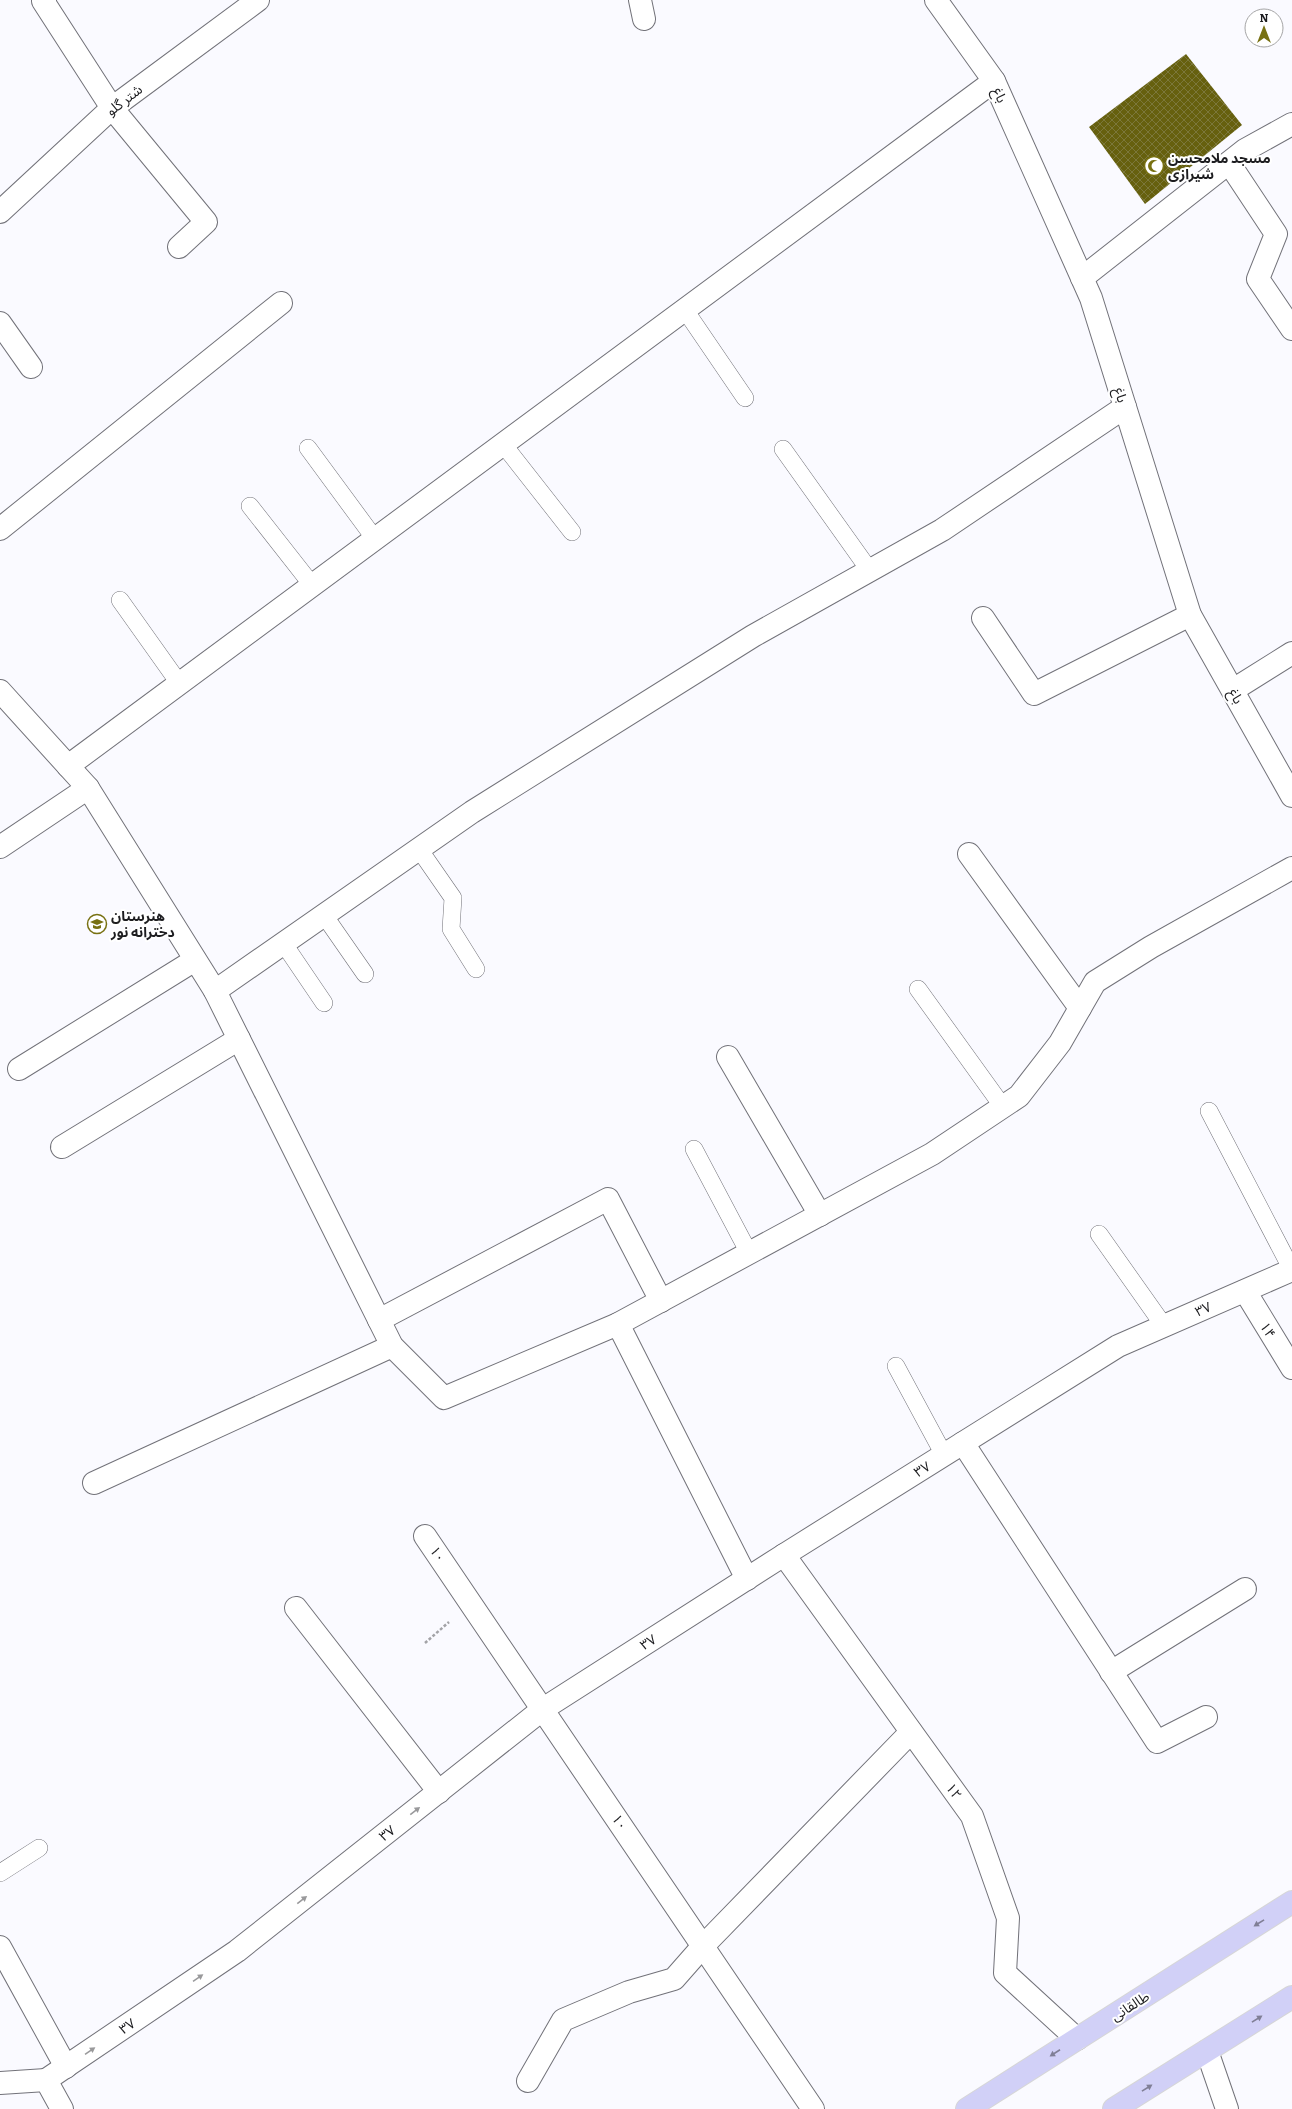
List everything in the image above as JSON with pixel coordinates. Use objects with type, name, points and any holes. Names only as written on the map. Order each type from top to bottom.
[{"type":"main road","name":"طالقانی","points":[[967,2109],[1292,1902]]},
{"type":"main road","points":[[1114,2109],[1292,1997]]},
{"type":"street","points":[[45,0],[43,1],[112,108],[206,222],[179,247]]},
{"type":"street","name":"شتر گلو","points":[[0,212],[112,108],[258,0]]},
{"type":"street","name":"باغ","points":[[936,0],[994,81],[1091,298],[1190,614],[1233,690],[1289,782]]},
{"type":"street","points":[[68,766],[994,81]]},
{"type":"street","points":[[1082,278],[1245,150],[1292,124]]},
{"type":"street","points":[[1229,163],[1276,234],[1258,279],[1292,329]]},
{"type":"street","points":[[0,529],[281,303]]},
{"type":"street","points":[[0,323],[31,367]]},
{"type":"street","points":[[215,991],[472,812],[753,636],[942,530],[1125,407]]},
{"type":"street","points":[[983,618],[1034,694],[1190,614]]},
{"type":"street","points":[[1233,690],[1292,653]]},
{"type":"street","points":[[0,691],[7,711],[68,766],[88,788],[215,991],[392,1346],[444,1398],[618,1324],[932,1154],[1019,1096],[1060,1043],[1095,982],[1151,947],[1292,868]]},
{"type":"street","points":[[0,847],[88,788]]},
{"type":"street","points":[[970,854],[1080,1008]]},
{"type":"street","points":[[19,1068],[195,960]]},
{"type":"street","points":[[62,1147],[238,1039]]},
{"type":"street","points":[[728,1057],[820,1215]]},
{"type":"street","points":[[379,1320],[608,1199],[661,1301]]},
{"type":"street","name":"۳۷","points":[[46,2080],[237,1951],[543,1709],[784,1555],[1118,1346],[1292,1270]]},
{"type":"street","name":"۱۴","points":[[1245,1291],[1292,1368]]},
{"type":"street","points":[[618,1324],[747,1579]]},
{"type":"street","points":[[94,1483],[392,1346]]},
{"type":"street","points":[[963,1444],[1157,1742],[1206,1717]]},
{"type":"street","name":"۱۰","points":[[425,1536],[813,2109]]},
{"type":"street","name":"۱۲","points":[[784,1555],[972,1816],[1008,1918],[1005,1973],[1077,2039]]},
{"type":"street","points":[[1111,1672],[1245,1589]]},
{"type":"street","points":[[296,1608],[439,1792]]},
{"type":"street","points":[[528,2081],[563,2020],[629,1992],[674,1979],[703,1946],[911,1732]]},
{"type":"street","points":[[0,1947],[66,2067]]},
{"type":"street","points":[[1207,2050],[1227,2109]]},
{"type":"street","points":[[0,2083],[46,2080],[62,2109]]},
{"type":"lane","points":[[685,310],[745,398]]},
{"type":"lane","points":[[503,444],[572,532]]},
{"type":"lane","points":[[308,448],[375,539]]},
{"type":"lane","points":[[783,449],[870,571]]},
{"type":"lane","points":[[250,506],[312,585]]},
{"type":"lane","points":[[120,600],[179,684]]},
{"type":"lane","points":[[419,849],[453,898],[451,929],[476,969]]},
{"type":"lane","points":[[324,915],[365,974]]},
{"type":"lane","points":[[284,944],[324,1003]]},
{"type":"lane","points":[[918,990],[1003,1107]]},
{"type":"lane","points":[[1209,1111],[1292,1270]]},
{"type":"lane","points":[[694,1149],[749,1254]]},
{"type":"lane","points":[[1099,1234],[1164,1326]]},
{"type":"lane","points":[[896,1366],[944,1455]]},
{"type":"lane","points":[[0,1873],[39,1848]]},
{"type":"building","name":"مسجد ملامحسن شیرازی","points":[[1186,54],[1242,125],[1145,204],[1089,127]]},
{"type":"place","name":"مسجد ملامحسن شیرازی","points":[[1154,166]]},
{"type":"place","name":"هنرستان دخترانه نور","points":[[97,924]]}]
